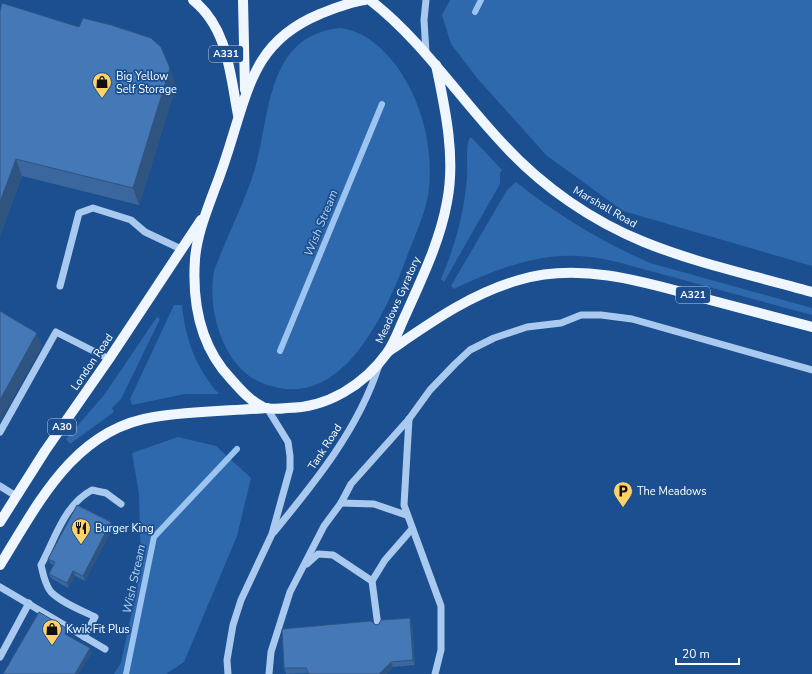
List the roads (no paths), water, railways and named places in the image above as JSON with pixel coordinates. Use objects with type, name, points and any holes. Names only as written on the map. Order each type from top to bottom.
[{"type":"main road","name":"A331","points":[[193,0],[204,10],[217,28],[226,50],[238,117]]},
{"type":"main road","points":[[243,0],[245,94]]},
{"type":"main road","points":[[267,408],[249,397],[229,377],[212,354],[201,328],[196,306],[195,258],[204,215],[219,176],[245,94],[256,70],[268,51],[291,28],[337,7],[354,1],[365,0]]},
{"type":"main road","name":"Meadows Gyratory","points":[[267,408],[303,408],[329,401],[362,378],[380,362],[389,351],[430,258],[448,202],[449,143],[443,99],[436,65],[388,14],[370,0]]},
{"type":"main road","name":"Marshall Road","points":[[436,65],[505,146],[536,176],[573,203],[626,234],[662,249],[812,292]]},
{"type":"main road","name":"London Road","points":[[0,522],[204,215]]},
{"type":"main road","name":"A321","points":[[389,351],[453,308],[472,298],[520,279],[558,274],[586,274],[625,278],[812,327]]},
{"type":"main road","name":"A30","points":[[0,565],[55,478],[78,455],[104,435],[128,424],[154,417],[267,408]]},
{"type":"street","points":[[426,0],[424,20],[426,53]]},
{"type":"street","points":[[60,286],[79,213],[93,208],[131,220],[145,232],[182,249]]},
{"type":"street","points":[[269,674],[271,652],[290,592],[324,526],[341,503],[352,484],[409,419],[430,390],[470,350],[494,338],[527,327],[561,323],[581,315],[601,315],[632,319],[812,370]]},
{"type":"street","points":[[0,432],[56,332],[109,359]]},
{"type":"street","name":"Tank Road","points":[[272,534],[312,486],[353,424],[363,408],[380,362]]},
{"type":"street","name":"Tank Road","points":[[228,674],[227,660],[233,625],[241,600],[272,534],[286,486],[290,456],[288,442],[267,408]]},
{"type":"street","points":[[409,419],[404,505],[406,515],[410,520],[441,606],[440,650],[435,674]]},
{"type":"street","points":[[0,486],[16,496]]},
{"type":"street","points":[[84,637],[95,617],[51,592],[46,584],[41,565],[58,529],[76,501],[83,495],[92,490],[106,494],[122,504]]},
{"type":"street","points":[[341,503],[374,504],[406,515]]},
{"type":"street","points":[[378,626],[372,581],[385,560],[412,529]]},
{"type":"street","points":[[303,568],[318,554],[333,555],[372,581]]},
{"type":"street","points":[[0,587],[105,649]]},
{"type":"street","points":[[0,657],[29,604]]},
{"type":"waterway","name":"Wish Stream","points":[[475,12],[481,0]]},
{"type":"waterway","name":"Wish Stream","points":[[280,351],[382,104]]},
{"type":"waterway","name":"Wish Stream","points":[[126,674],[154,537],[237,449]]},
{"type":"place","name":"Big Yellow Self Storage","points":[[102,99]]},
{"type":"place","name":"The Meadows","points":[[623,508]]},
{"type":"place","name":"Burger King","points":[[81,545]]},
{"type":"place","name":"Kwik Fit Plus","points":[[52,646]]}]
